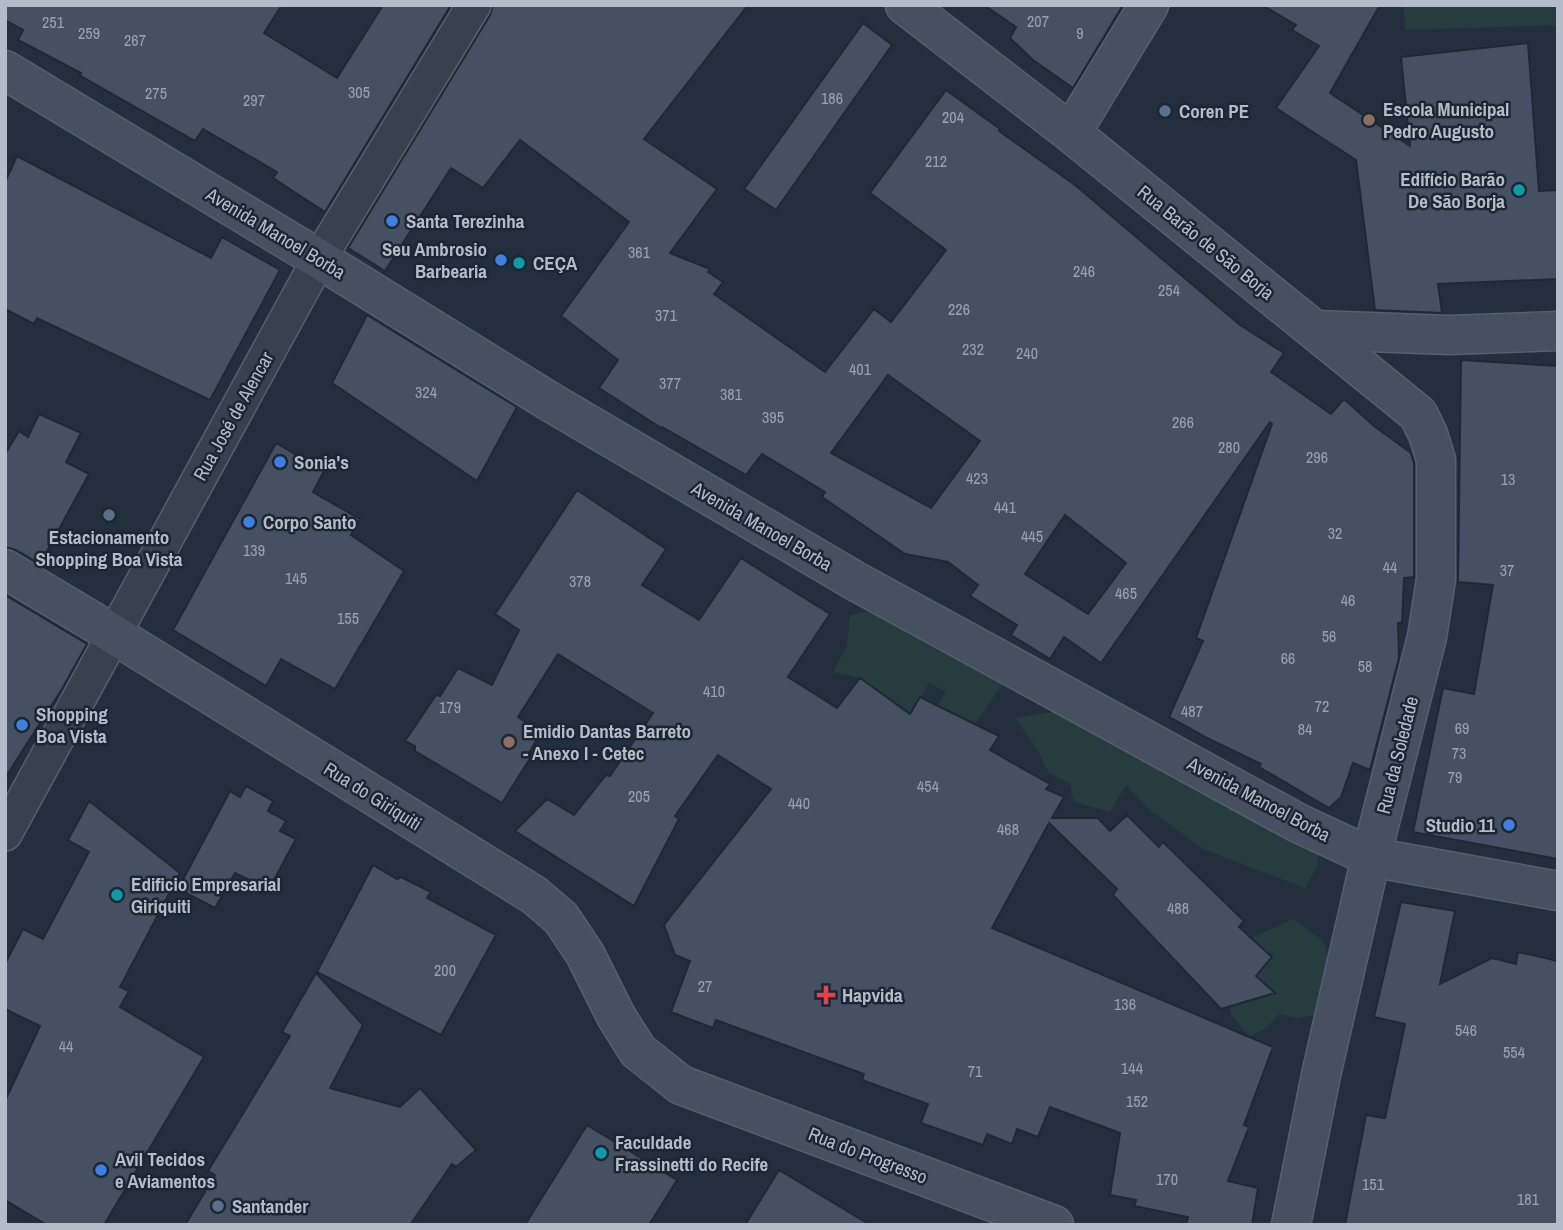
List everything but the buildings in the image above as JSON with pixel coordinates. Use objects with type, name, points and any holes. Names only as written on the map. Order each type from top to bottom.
[{"type":"street","name":"Rua José de Alencar","points":[[5,834],[320,259],[474,5]]},
{"type":"street","name":"Rua Barão de São Borja","points":[[905,5],[1071,133],[1316,330]]},
{"type":"street","points":[[1071,133],[1149,5]]},
{"type":"street","name":"Avenida Manoel Borba","points":[[5,70],[320,259],[552,403],[857,582],[1298,823],[1371,856],[1558,891]]},
{"type":"street","points":[[1316,330],[1449,335],[1558,331]]},
{"type":"street","name":"Rua da Soledade","points":[[1291,1225],[1321,1075],[1371,856],[1427,637],[1436,579],[1436,460],[1418,414],[1316,330]]},
{"type":"street","name":"Rua do Giriquiti","points":[[5,569],[534,895],[561,918],[585,954],[616,1016],[638,1051],[681,1085]]},
{"type":"street","name":"Rua do Progresso","points":[[681,1085],[1054,1225]]},
{"type":"green space","points":[[1404,5],[1558,5],[1558,25],[1405,30]]},
{"type":"green space","points":[[871,611],[998,665],[1002,685],[975,724],[948,711],[938,734],[926,725],[946,692],[929,683],[911,713],[860,678],[833,672],[847,645],[850,615]]},
{"type":"green space","points":[[1064,702],[1320,845],[1317,867],[1305,888],[1203,849],[1150,810],[1126,785],[1110,812],[1074,802],[1070,784],[1048,772],[1039,752],[1015,718],[1052,712]]},
{"type":"green space","points":[[1293,919],[1323,941],[1334,971],[1322,1014],[1298,1018],[1279,1014],[1266,1028],[1249,1037],[1231,1015],[1228,1001],[1245,987],[1258,998],[1267,996],[1256,976],[1272,957],[1251,938]]},
{"type":"place","name":"Coren PE","points":[[1165,111]]},
{"type":"place","name":"Escola Municipal Pedro Augusto","points":[[1369,120]]},
{"type":"place","name":"Edifício Barão De São Borja","points":[[1519,190]]},
{"type":"place","name":"Santa Terezinha","points":[[392,221]]},
{"type":"place","name":"Seu Ambrosio Barbearia","points":[[501,260]]},
{"type":"place","name":"CEÇA","points":[[519,263]]},
{"type":"place","name":"Sonia's","points":[[280,462]]},
{"type":"place","name":"Estacionamento Shopping Boa Vista","points":[[109,515]]},
{"type":"place","name":"Corpo Santo","points":[[249,522]]},
{"type":"place","name":"Shopping Boa Vista","points":[[22,725]]},
{"type":"place","name":"Emidio Dantas Barreto - Anexo I - Cetec","points":[[509,742]]},
{"type":"place","name":"Studio 11","points":[[1509,825]]},
{"type":"place","name":"Edificio Empresarial Giriquiti","points":[[117,895]]},
{"type":"place","name":"Hapvida","points":[[826,995]]},
{"type":"place","name":"Faculdade Frassinetti do Recife","points":[[601,1153]]},
{"type":"place","name":"Avil Tecidos e Aviamentos","points":[[101,1170]]},
{"type":"place","name":"Santander","points":[[218,1206]]}]
